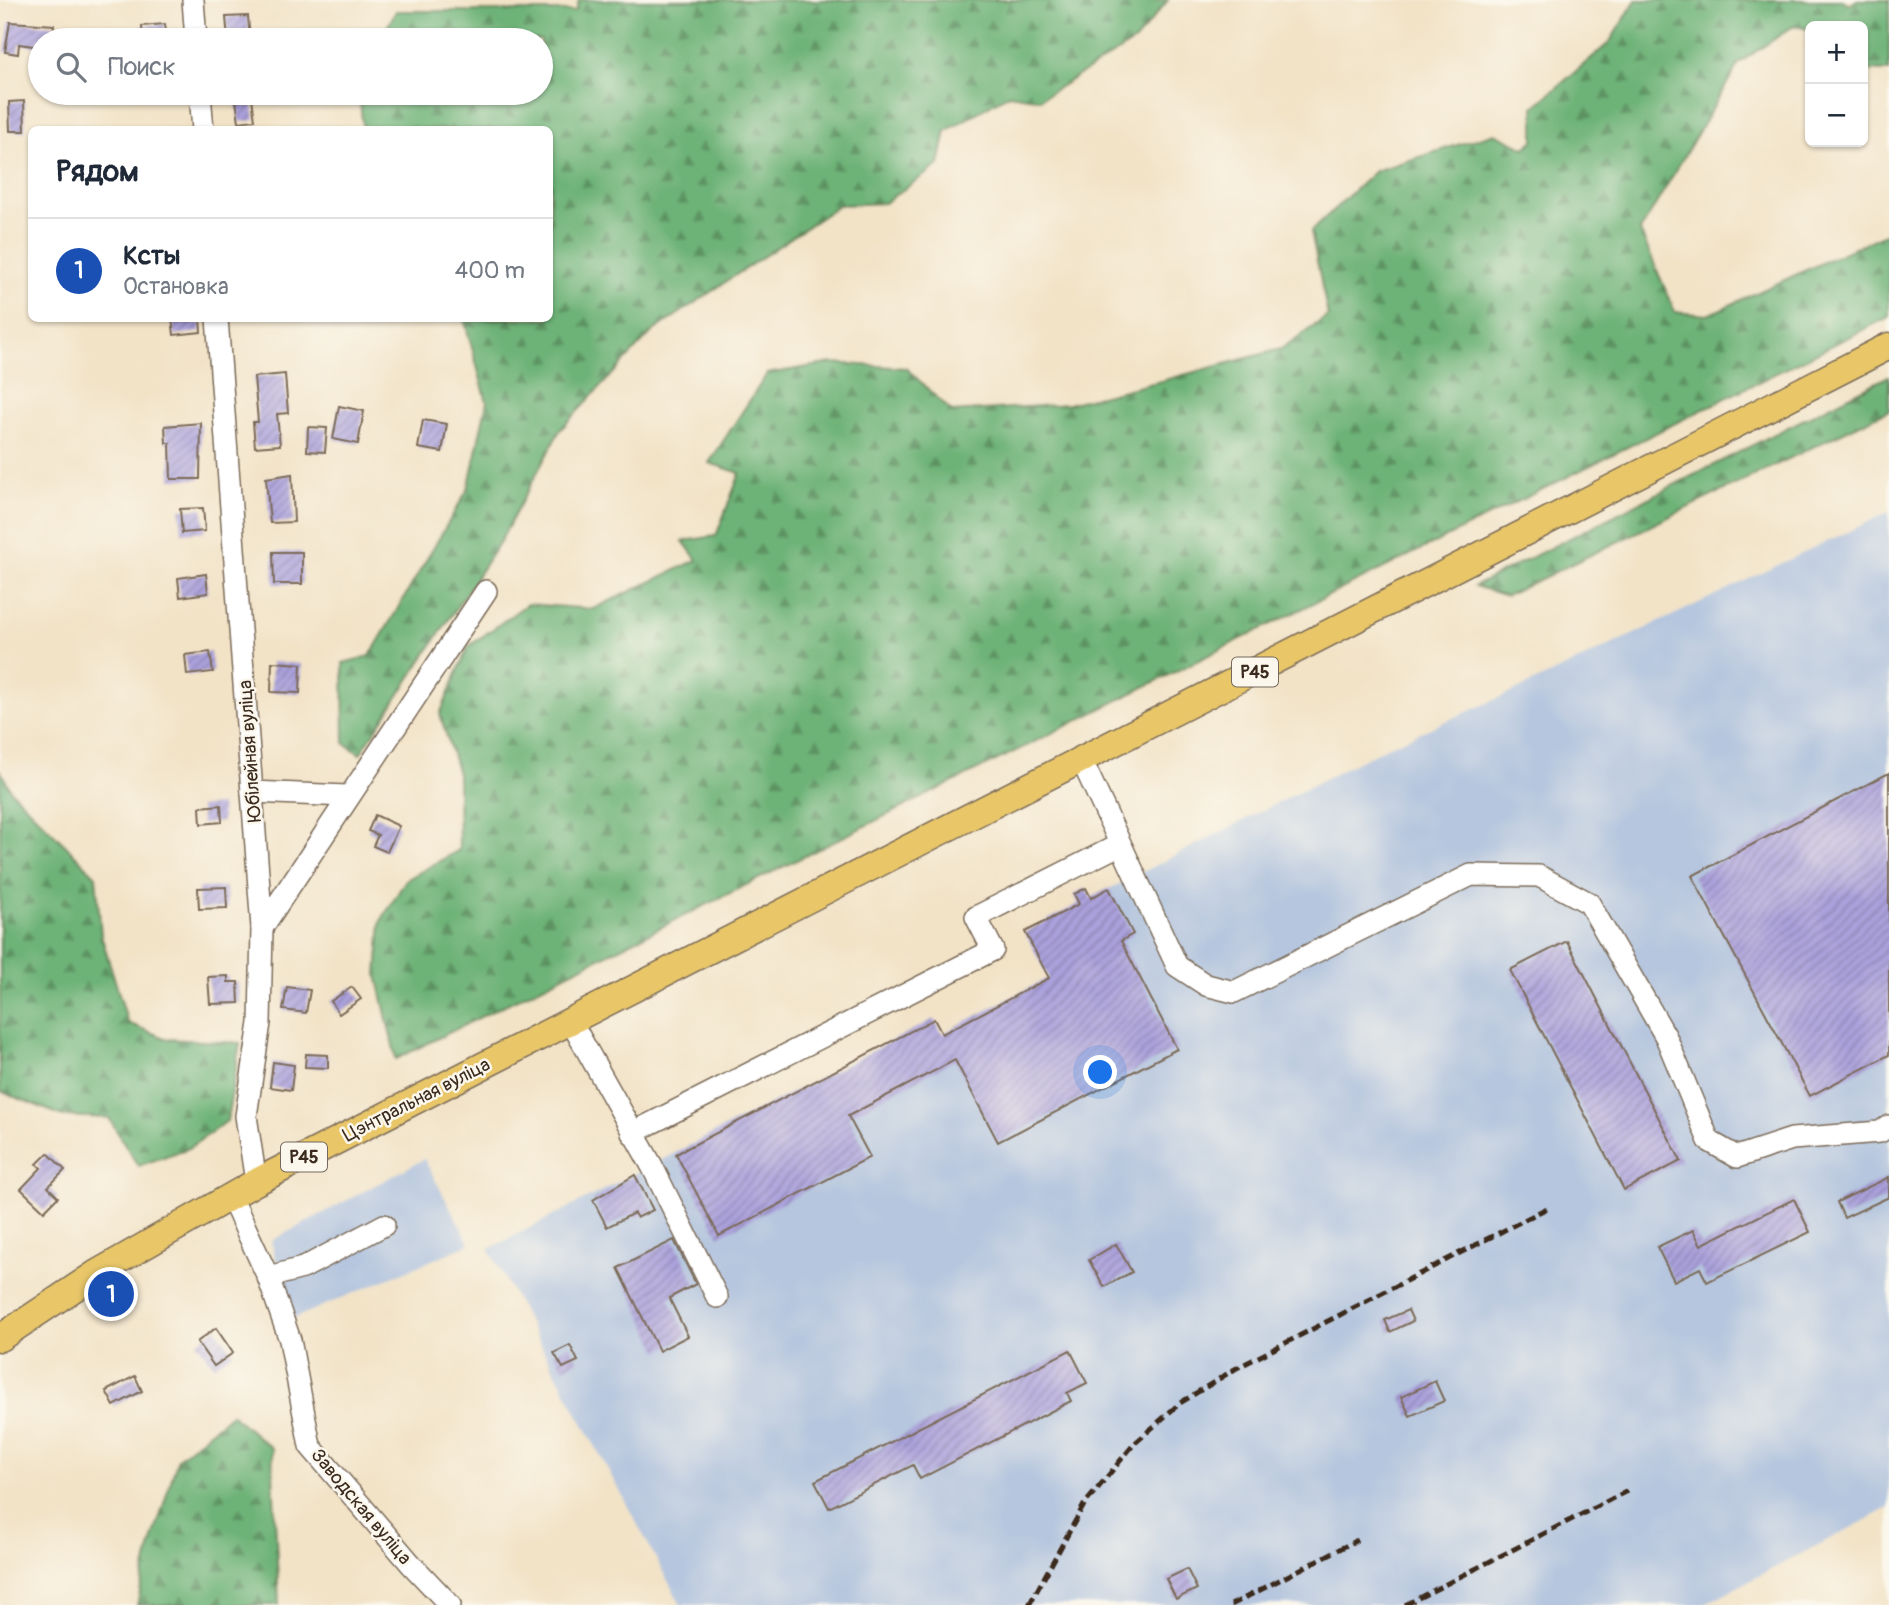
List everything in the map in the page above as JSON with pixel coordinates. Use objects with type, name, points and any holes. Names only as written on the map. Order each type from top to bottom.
[{"type":"main road","name":"Р45","points":[[1082,761],[1889,346]]},
{"type":"main road","name":"Цэнтральная вуліца","points":[[0,1338],[88,1279],[256,1182],[620,994],[1082,761]]},
{"type":"street","points":[[193,0],[195,28]]},
{"type":"street","points":[[201,105],[203,126]]},
{"type":"street","name":"Юбілейная вуліца","points":[[217,322],[262,928],[260,1023],[246,1116],[256,1182]]},
{"type":"street","points":[[262,928],[347,796],[486,591]]},
{"type":"street","points":[[1082,761],[1177,966],[1206,985],[1234,992],[1471,875],[1539,876],[1589,903],[1665,1038],[1709,1141],[1737,1157],[1792,1139],[1880,1132],[1889,1126]]},
{"type":"street","points":[[252,792],[347,796]]},
{"type":"street","points":[[632,1133],[993,950],[976,917],[1119,845]]},
{"type":"street","points":[[570,1020],[652,1166],[717,1297]]},
{"type":"street","name":"Заводская вуліца","points":[[231,1197],[268,1278],[290,1340],[310,1446],[411,1564],[450,1605]]},
{"type":"street","points":[[268,1278],[303,1268],[384,1225]]},
{"type":"shaded area","points":[[1889,512],[1889,1508],[1703,1605],[681,1605],[489,1249],[934,1019],[942,1034],[1048,978],[1025,932],[1387,747],[1515,691]]},
{"type":"shaded area","points":[[424,1159],[470,1244],[292,1319],[271,1241]]},
{"type":"green space","points":[[579,0],[1168,0],[1135,41],[1040,99],[1009,94],[946,131],[939,165],[884,203],[839,205],[652,332],[560,430],[501,540],[360,754],[344,743],[343,663],[370,656],[468,489],[487,402],[465,322],[553,322],[553,126],[363,126],[360,105],[553,105],[553,28],[387,28],[396,11],[576,11]]},
{"type":"green space","points":[[1636,0],[1843,0],[1849,5],[1857,0],[1889,0],[1889,71],[1868,70],[1868,21],[1805,21],[1805,28],[1795,25],[1739,63],[1640,231],[1675,312],[1708,315],[1889,232],[1889,317],[396,1059],[377,975],[381,921],[406,880],[459,850],[458,774],[440,714],[468,647],[527,604],[593,609],[697,560],[683,541],[716,536],[740,473],[709,463],[767,374],[832,363],[906,368],[952,412],[1068,404],[1281,349],[1328,316],[1311,231],[1375,171],[1495,133],[1525,148],[1534,140],[1534,107],[1609,43]]},
{"type":"green space","points":[[1889,376],[1889,410],[1506,596],[1475,586]]},
{"type":"green space","points":[[0,770],[11,791],[96,876],[101,935],[128,1023],[167,1039],[240,1043],[227,1121],[189,1148],[138,1166],[109,1118],[63,1116],[0,1091]]},
{"type":"green space","points":[[231,1414],[272,1449],[279,1605],[137,1605],[149,1552],[178,1458]]},
{"type":"building","points":[[248,16],[249,28],[227,28],[226,17]]},
{"type":"building","points":[[10,22],[54,25],[54,28],[28,28],[28,45],[19,44],[18,54],[5,52]]},
{"type":"building","points":[[165,24],[166,28],[142,28]]},
{"type":"building","points":[[24,101],[25,131],[10,131],[9,102]]},
{"type":"building","points":[[237,105],[253,105],[255,120],[239,122]]},
{"type":"building","points":[[172,322],[200,322],[201,332],[174,335]]},
{"type":"building","points":[[285,374],[288,413],[277,414],[280,445],[255,447],[253,422],[258,422],[254,377]]},
{"type":"building","points":[[339,406],[364,411],[358,444],[333,439]]},
{"type":"building","points":[[423,420],[447,424],[442,452],[418,448]]},
{"type":"building","points":[[201,423],[200,479],[171,479],[170,443],[166,443],[165,426]]},
{"type":"building","points":[[308,427],[327,428],[325,452],[307,451]]},
{"type":"building","points":[[292,474],[294,522],[270,523],[266,478]]},
{"type":"building","points":[[203,508],[205,531],[182,533],[180,509]]},
{"type":"building","points":[[273,552],[302,552],[302,584],[274,584]]},
{"type":"building","points":[[206,574],[208,593],[180,597],[178,578]]},
{"type":"building","points":[[210,652],[213,672],[187,675],[185,655]]},
{"type":"building","points":[[272,662],[301,664],[300,693],[271,692]]},
{"type":"building","points":[[1889,773],[1889,1055],[1810,1096],[1692,876]]},
{"type":"building","points":[[221,805],[222,822],[201,824],[200,807]]},
{"type":"building","points":[[375,815],[399,826],[387,852],[373,846],[378,835],[368,831]]},
{"type":"building","points":[[226,887],[227,908],[199,909],[198,888]]},
{"type":"building","points":[[1086,888],[1091,898],[1109,888],[1133,934],[1121,941],[1177,1049],[998,1142],[955,1060],[848,1116],[870,1157],[719,1236],[676,1154],[934,1019],[942,1034],[1049,978],[1025,932],[1079,904],[1074,894]]},
{"type":"building","points":[[1567,941],[1681,1161],[1624,1190],[1510,970]]},
{"type":"building","points":[[228,976],[228,982],[238,982],[239,1003],[210,1004],[208,977]]},
{"type":"building","points":[[287,987],[310,990],[306,1013],[283,1010]]},
{"type":"building","points":[[352,987],[361,999],[339,1014],[331,1001]]},
{"type":"building","points":[[306,1054],[328,1055],[328,1068],[305,1067]]},
{"type":"building","points":[[273,1062],[294,1065],[291,1090],[270,1087]]},
{"type":"building","points":[[48,1153],[65,1170],[48,1187],[58,1197],[44,1211],[21,1189],[41,1168],[37,1164]]},
{"type":"building","points":[[635,1175],[653,1210],[637,1218],[634,1213],[607,1227],[593,1200]]},
{"type":"building","points":[[1889,1177],[1889,1197],[1844,1218],[1837,1202]]},
{"type":"building","points":[[1794,1199],[1810,1232],[1707,1282],[1700,1268],[1674,1281],[1657,1247],[1693,1230],[1701,1245]]},
{"type":"building","points":[[674,1240],[696,1284],[669,1298],[688,1336],[659,1351],[618,1268]]},
{"type":"building","points":[[1116,1244],[1132,1272],[1104,1287],[1089,1260]]},
{"type":"building","points":[[1408,1310],[1413,1321],[1390,1332],[1385,1320]]},
{"type":"building","points":[[216,1328],[233,1353],[214,1366],[197,1342]]},
{"type":"building","points":[[570,1345],[578,1361],[563,1368],[554,1353]]},
{"type":"building","points":[[1070,1350],[1087,1383],[1067,1393],[1071,1401],[920,1479],[913,1465],[829,1508],[815,1481]]},
{"type":"building","points":[[135,1376],[142,1391],[114,1406],[106,1391]]},
{"type":"building","points":[[1435,1381],[1444,1401],[1410,1416],[1401,1397]]},
{"type":"building","points":[[1187,1569],[1197,1589],[1176,1599],[1166,1579]]},
{"type":"railway","points":[[1029,1605],[1084,1505],[1134,1444],[1180,1403],[1235,1369],[1551,1206]]},
{"type":"railway","points":[[1405,1605],[1627,1491]]},
{"type":"railway","points":[[1231,1605],[1357,1540]]},
{"type":"place","name":"Ксты","points":[[111,1294]]}]
